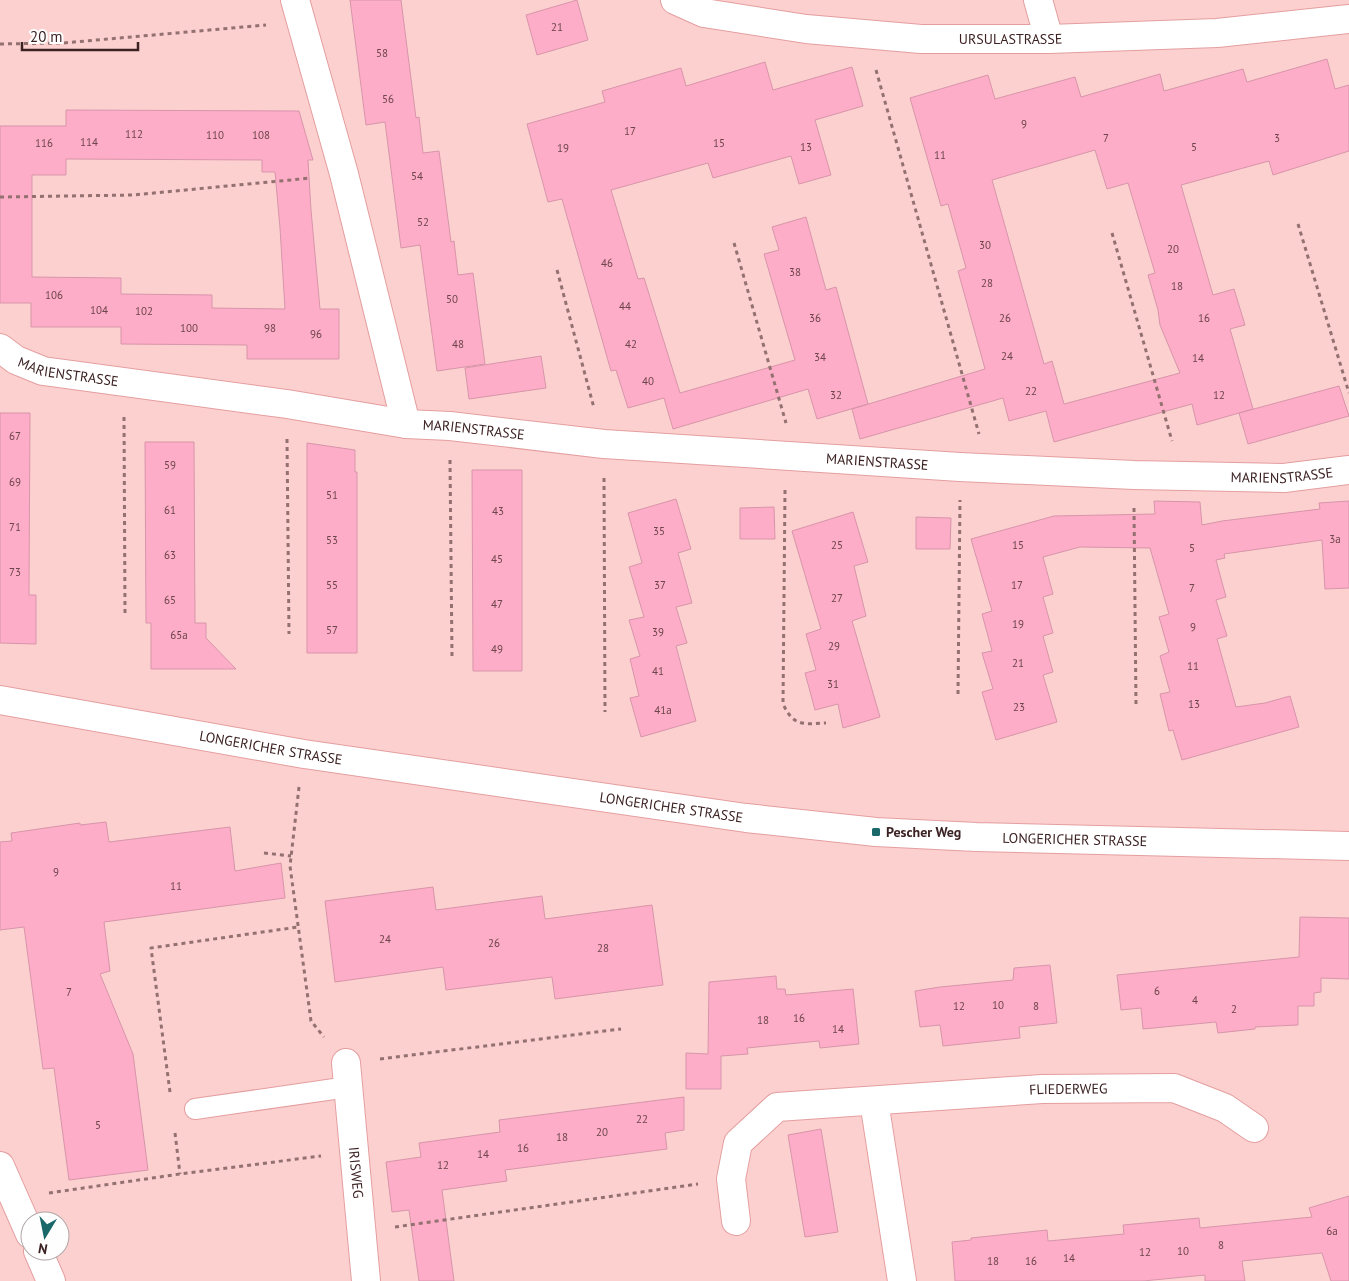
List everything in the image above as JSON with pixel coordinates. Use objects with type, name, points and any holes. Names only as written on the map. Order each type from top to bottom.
[{"type":"street","name":"URSULASTRASSE","points":[[675,0],[704,13],[806,29],[921,39],[1049,39],[1217,32],[1349,19]]},
{"type":"street","points":[[1038,0],[1049,39]]},
{"type":"street","name":"MARIENSTRASSE","points":[[299,11],[344,174],[406,424]]},
{"type":"street","name":"MARIENSTRASSE","points":[[0,348],[16,360],[43,371],[287,404],[406,424],[450,426],[604,444],[960,468],[1134,475],[1284,478],[1349,470]]},
{"type":"street","name":"LONGERICHER STRASSE","points":[[0,700],[304,754],[746,818],[876,832],[976,837],[1349,846]]},
{"type":"street","name":"IRISWEG","points":[[347,1075],[366,1281]]},
{"type":"street","name":"FLIEDERWEG","points":[[736,1221],[731,1179],[738,1143],[777,1107],[1042,1089],[1174,1088],[1225,1108],[1254,1128]]},
{"type":"street","points":[[874,1101],[902,1281]]},
{"type":"street","points":[[0,1166],[20,1212]]},
{"type":"street","points":[[42,1261],[51,1281]]},
{"type":"lane","points":[[195,1109],[347,1075]]},
{"type":"path","points":[[0,44],[63,43],[299,11]]},
{"type":"path","points":[[873,35],[874,61],[988,468]]},
{"type":"path","points":[[0,197],[133,195],[344,174]]},
{"type":"path","points":[[1298,224],[1349,393]]},
{"type":"path","points":[[1112,233],[1177,461],[1179,476]]},
{"type":"path","points":[[734,243],[790,456],[783,704],[789,717],[802,724],[826,723]]},
{"type":"path","points":[[557,270],[604,444],[605,712]]},
{"type":"path","points":[[124,382],[125,614]]},
{"type":"path","points":[[287,404],[289,634]]},
{"type":"path","points":[[450,426],[452,657]]},
{"type":"path","points":[[958,694],[960,468]]},
{"type":"path","points":[[1134,475],[1136,705]]},
{"type":"path","points":[[304,754],[290,866],[298,927],[311,1021],[347,1075],[621,1029]]},
{"type":"path","points":[[264,853],[291,856]]},
{"type":"path","points":[[170,1094],[151,948],[298,927]]},
{"type":"path","points":[[175,1131],[180,1174]]},
{"type":"path","points":[[14,1198],[180,1174],[354,1152]]},
{"type":"path","points":[[361,1232],[731,1179]]},
{"type":"building","points":[[350,0],[401,0],[416,118],[419,117],[423,153],[439,151],[451,242],[454,241],[458,275],[473,273],[485,364],[437,371],[420,245],[401,248],[385,122],[366,125]]},
{"type":"building","points":[[577,0],[588,40],[537,55],[526,15]]},
{"type":"building","points":[[1327,59],[1335,89],[1349,85],[1349,151],[1273,175],[1269,161],[1181,185],[1213,295],[1234,289],[1245,325],[1230,329],[1253,409],[1197,425],[1192,404],[1054,442],[1046,411],[1009,421],[1003,398],[860,439],[852,409],[985,369],[958,271],[966,268],[948,204],[941,206],[910,98],[988,75],[995,99],[1075,77],[1081,97],[1160,74],[1164,91],[1243,69],[1247,82]],"holes":[[[1095,150],[1107,189],[1128,183],[1155,273],[1148,275],[1158,310],[1160,325],[1180,373],[1064,404],[1052,361],[1044,364],[992,180]]]},
{"type":"building","points":[[765,62],[773,90],[852,67],[863,106],[815,120],[831,175],[799,184],[791,156],[713,178],[708,163],[611,190],[638,279],[644,278],[680,393],[795,360],[764,254],[779,250],[772,227],[806,217],[826,290],[836,287],[868,404],[817,419],[808,389],[673,429],[664,398],[628,408],[616,370],[611,371],[562,199],[548,202],[527,124],[605,102],[602,91],[681,68],[686,86]]},
{"type":"building","points":[[66,110],[299,111],[313,160],[308,160],[320,309],[339,309],[339,359],[247,359],[247,345],[121,344],[121,327],[31,327],[31,303],[0,303],[0,126],[66,126]],"holes":[[[66,159],[262,160],[262,172],[275,172],[285,309],[212,308],[212,295],[121,294],[121,278],[32,277],[32,175],[66,175]]]},
{"type":"building","points":[[541,356],[546,388],[469,399],[465,368]]},
{"type":"building","points":[[1339,386],[1349,416],[1248,444],[1239,413]]},
{"type":"building","points":[[0,413],[30,413],[29,595],[36,595],[36,644],[0,643]]},
{"type":"building","points":[[145,442],[194,442],[195,623],[206,623],[206,638],[236,669],[151,669],[151,623],[146,623]]},
{"type":"building","points":[[307,443],[355,450],[355,472],[357,472],[357,653],[307,653]]},
{"type":"building","points":[[472,470],[522,470],[522,671],[473,671]]},
{"type":"building","points":[[676,499],[691,549],[678,553],[692,603],[676,607],[687,643],[676,646],[696,721],[641,737],[630,698],[639,696],[630,659],[640,656],[629,620],[644,617],[629,567],[642,563],[628,513]]},
{"type":"building","points":[[1154,501],[1200,502],[1202,525],[1320,509],[1319,503],[1349,501],[1349,588],[1325,589],[1322,540],[1224,554],[1225,558],[1216,560],[1226,597],[1216,600],[1227,636],[1217,639],[1236,707],[1265,703],[1290,696],[1299,727],[1182,760],[1173,730],[1169,731],[1160,694],[1170,692],[1160,656],[1169,652],[1159,617],[1169,614],[1150,548],[1080,547],[1043,557],[1053,594],[1043,597],[1053,633],[1043,636],[1053,672],[1043,675],[1057,722],[996,740],[982,692],[993,689],[982,653],[992,651],[982,614],[992,611],[971,539],[1054,516],[1155,514]]},
{"type":"building","points":[[774,507],[775,539],[740,539],[740,508]]},
{"type":"building","points":[[853,512],[868,562],[854,566],[866,616],[852,621],[880,717],[843,728],[838,704],[815,710],[805,673],[816,670],[806,634],[821,629],[792,531]]},
{"type":"building","points":[[916,517],[951,518],[950,549],[916,549]]},
{"type":"building","points":[[106,822],[109,842],[230,827],[235,871],[281,863],[285,898],[104,922],[110,971],[100,974],[133,1054],[148,1170],[69,1180],[54,1068],[43,1069],[24,927],[0,930],[0,842],[12,841],[11,833],[80,823],[80,825]]},
{"type":"building","points":[[433,887],[436,910],[542,896],[545,919],[652,905],[663,985],[555,999],[552,977],[446,990],[443,967],[335,982],[325,901]]},
{"type":"building","points":[[1300,917],[1349,918],[1349,979],[1321,978],[1321,992],[1314,993],[1314,1006],[1298,1006],[1298,1025],[1255,1027],[1255,1029],[1218,1033],[1216,1022],[1143,1029],[1141,1008],[1121,1010],[1117,975],[1299,957]]},
{"type":"building","points":[[1050,965],[1057,1023],[1019,1027],[1020,1038],[943,1046],[940,1025],[920,1027],[915,991],[1013,980],[1014,968]]},
{"type":"building","points":[[776,976],[777,989],[785,989],[786,995],[853,989],[859,1044],[820,1048],[819,1041],[747,1048],[748,1054],[721,1056],[721,1089],[686,1089],[686,1053],[708,1054],[709,982]]},
{"type":"building","points":[[684,1097],[684,1130],[665,1133],[667,1149],[505,1170],[507,1181],[442,1190],[454,1281],[419,1281],[409,1210],[392,1212],[386,1162],[421,1157],[419,1143],[500,1132],[499,1120]]},
{"type":"building","points":[[821,1129],[838,1232],[805,1237],[788,1135]]},
{"type":"building","points":[[1349,1196],[1349,1281],[1331,1281],[1322,1253],[1242,1261],[1245,1281],[1205,1281],[1205,1275],[1143,1281],[955,1281],[952,1242],[971,1240],[971,1238],[1047,1230],[1048,1241],[1124,1234],[1123,1225],[1199,1218],[1200,1228],[1312,1217],[1309,1208]]},
{"type":"place","name":"Pescher Weg","points":[[876,832]]}]
